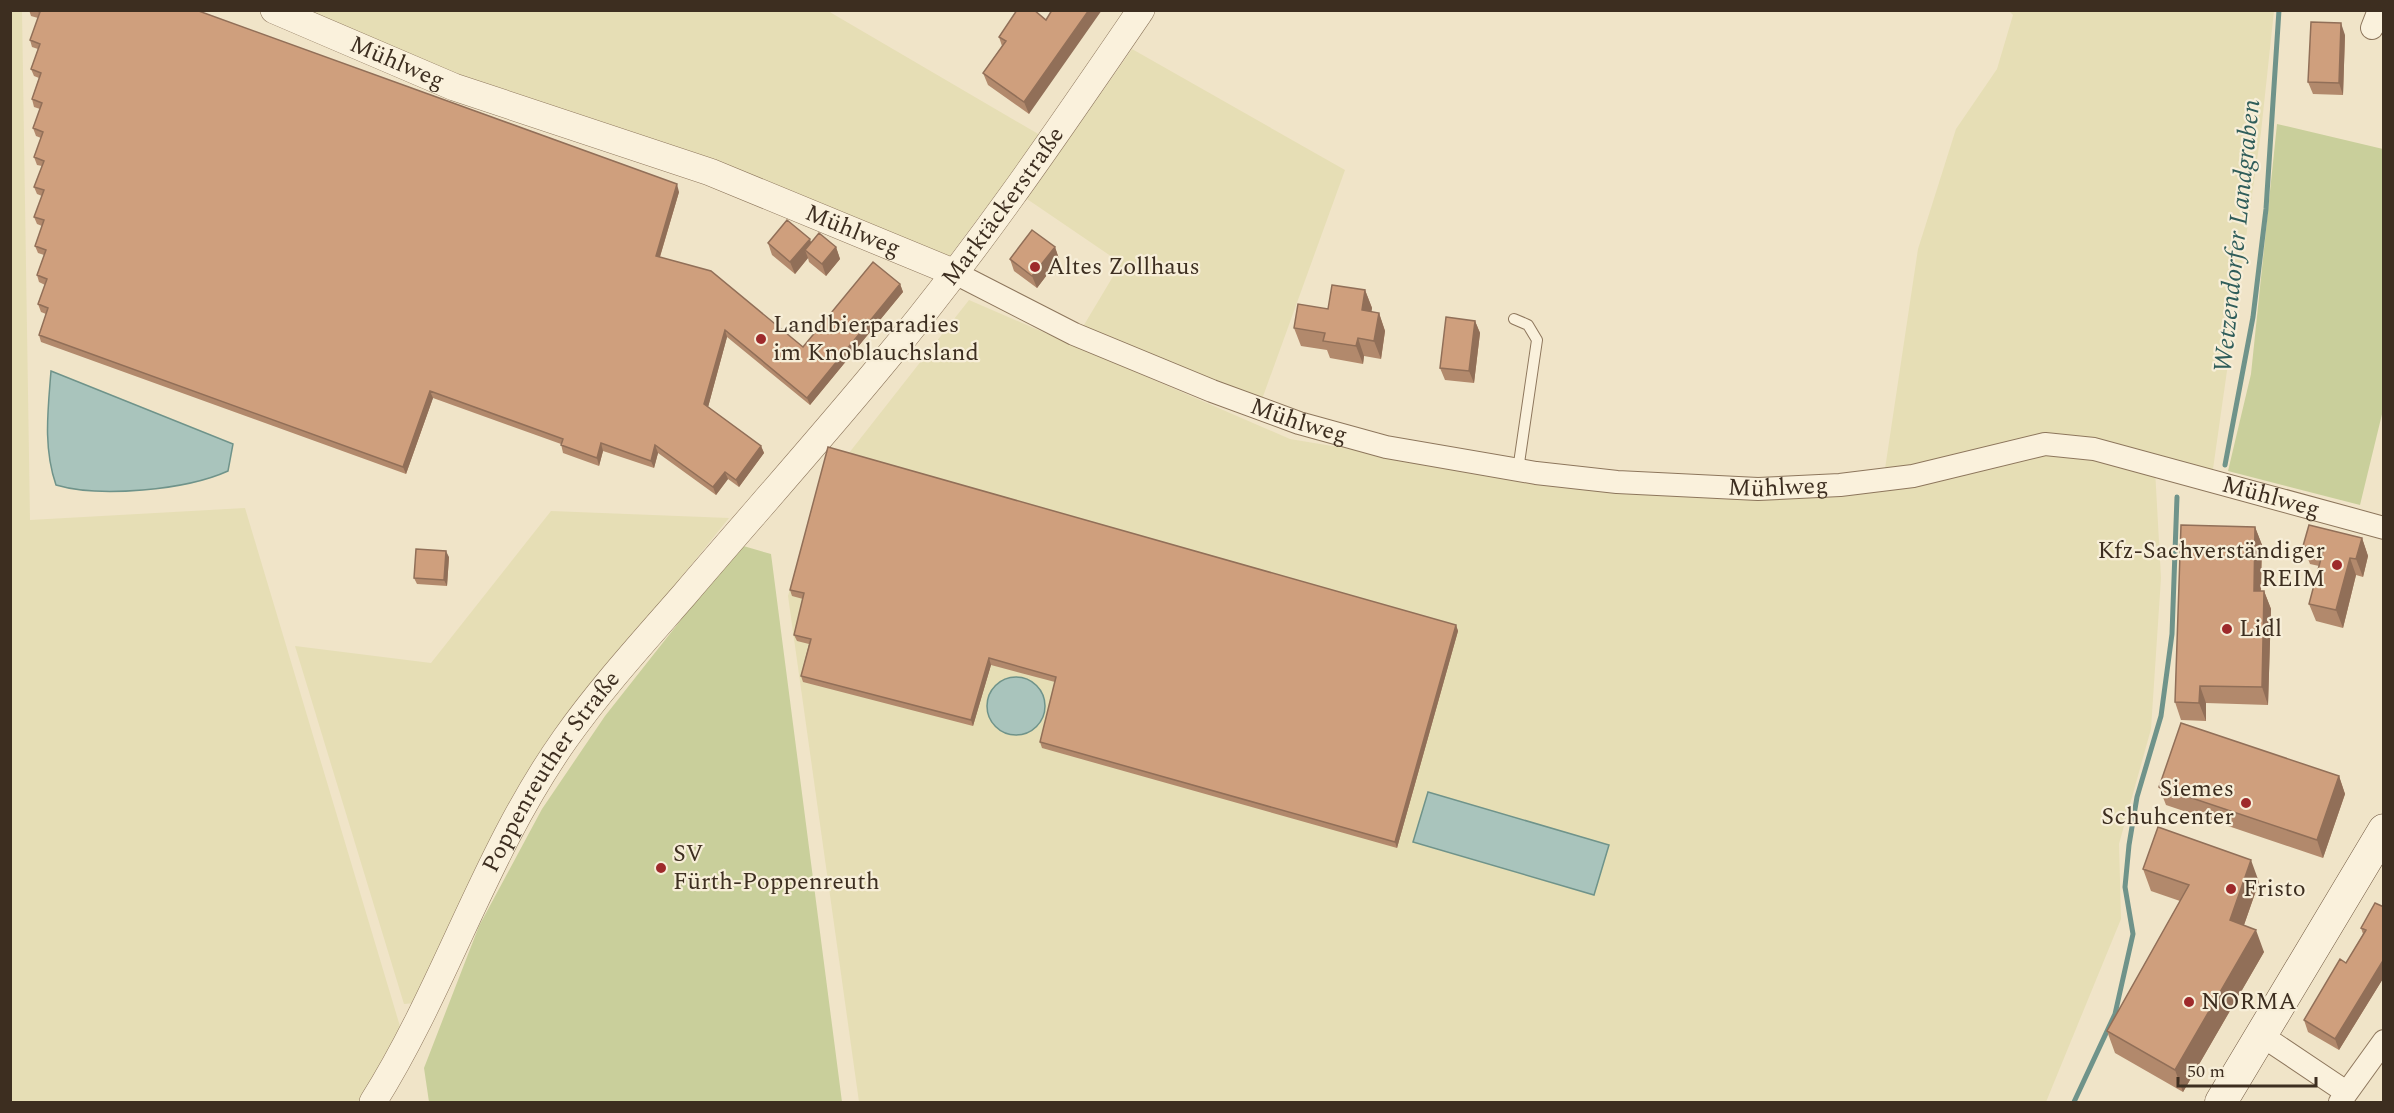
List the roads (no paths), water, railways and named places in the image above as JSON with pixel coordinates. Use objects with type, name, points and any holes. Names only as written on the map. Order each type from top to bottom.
[{"type":"main road","points":[[2221,1102],[2384,830]]},
{"type":"street","name":"Mühlweg","points":[[274,10],[454,87],[710,172],[956,273],[1074,334],[1212,392],[1299,423],[1386,447],[1518,470],[1617,482],[1758,489],[1840,485],[1913,476],[2045,444],[2094,449],[2384,528]]},
{"type":"street","name":"Marktäckerstraße","points":[[786,477],[956,273],[1020,186],[1141,10]]},
{"type":"street","name":"Poppenreuther Straße","points":[[373,1102],[423,1012],[502,844],[550,760],[623,665],[786,477]]},
{"type":"street","points":[[2261,1035],[2343,1097],[2384,1041]]},
{"type":"lane","points":[[1514,320],[1528,325],[1537,340],[1518,470]]},
{"type":"water","points":[[51,371],[233,444],[228,471],[190,483],[143,490],[96,491],[56,485],[48,443]]},
{"type":"water","points":[[1016,677],[1027,679],[1040,690],[1045,706],[1043,717],[1032,730],[1016,735],[1005,733],[992,722],[987,706],[989,695],[1000,682]]},
{"type":"water","points":[[1428,792],[1609,845],[1594,895],[1413,842]]},
{"type":"waterway","name":"Wetzendorfer Landgraben","points":[[2225,465],[2253,317],[2266,209],[2279,10]]},
{"type":"waterway","name":"Wetzendorfer Landgraben","points":[[2074,1102],[2115,1014],[2133,934],[2125,887],[2129,845],[2137,797],[2161,716],[2172,634],[2177,497]]},
{"type":"place","name":"Altes Zollhaus","points":[[1035,267]]},
{"type":"place","name":"Landbierparadies im Knoblauchsland","points":[[761,339]]},
{"type":"place","name":"Kfz-Sachverständiger REIM","points":[[2337,565]]},
{"type":"place","name":"Lidl","points":[[2227,629]]},
{"type":"place","name":"Siemes Schuhcenter","points":[[2246,803]]},
{"type":"place","name":"SV Fürth-Poppenreuth","points":[[661,868]]},
{"type":"place","name":"Fristo","points":[[2231,889]]},
{"type":"place","name":"NORMA","points":[[2189,1002]]}]
